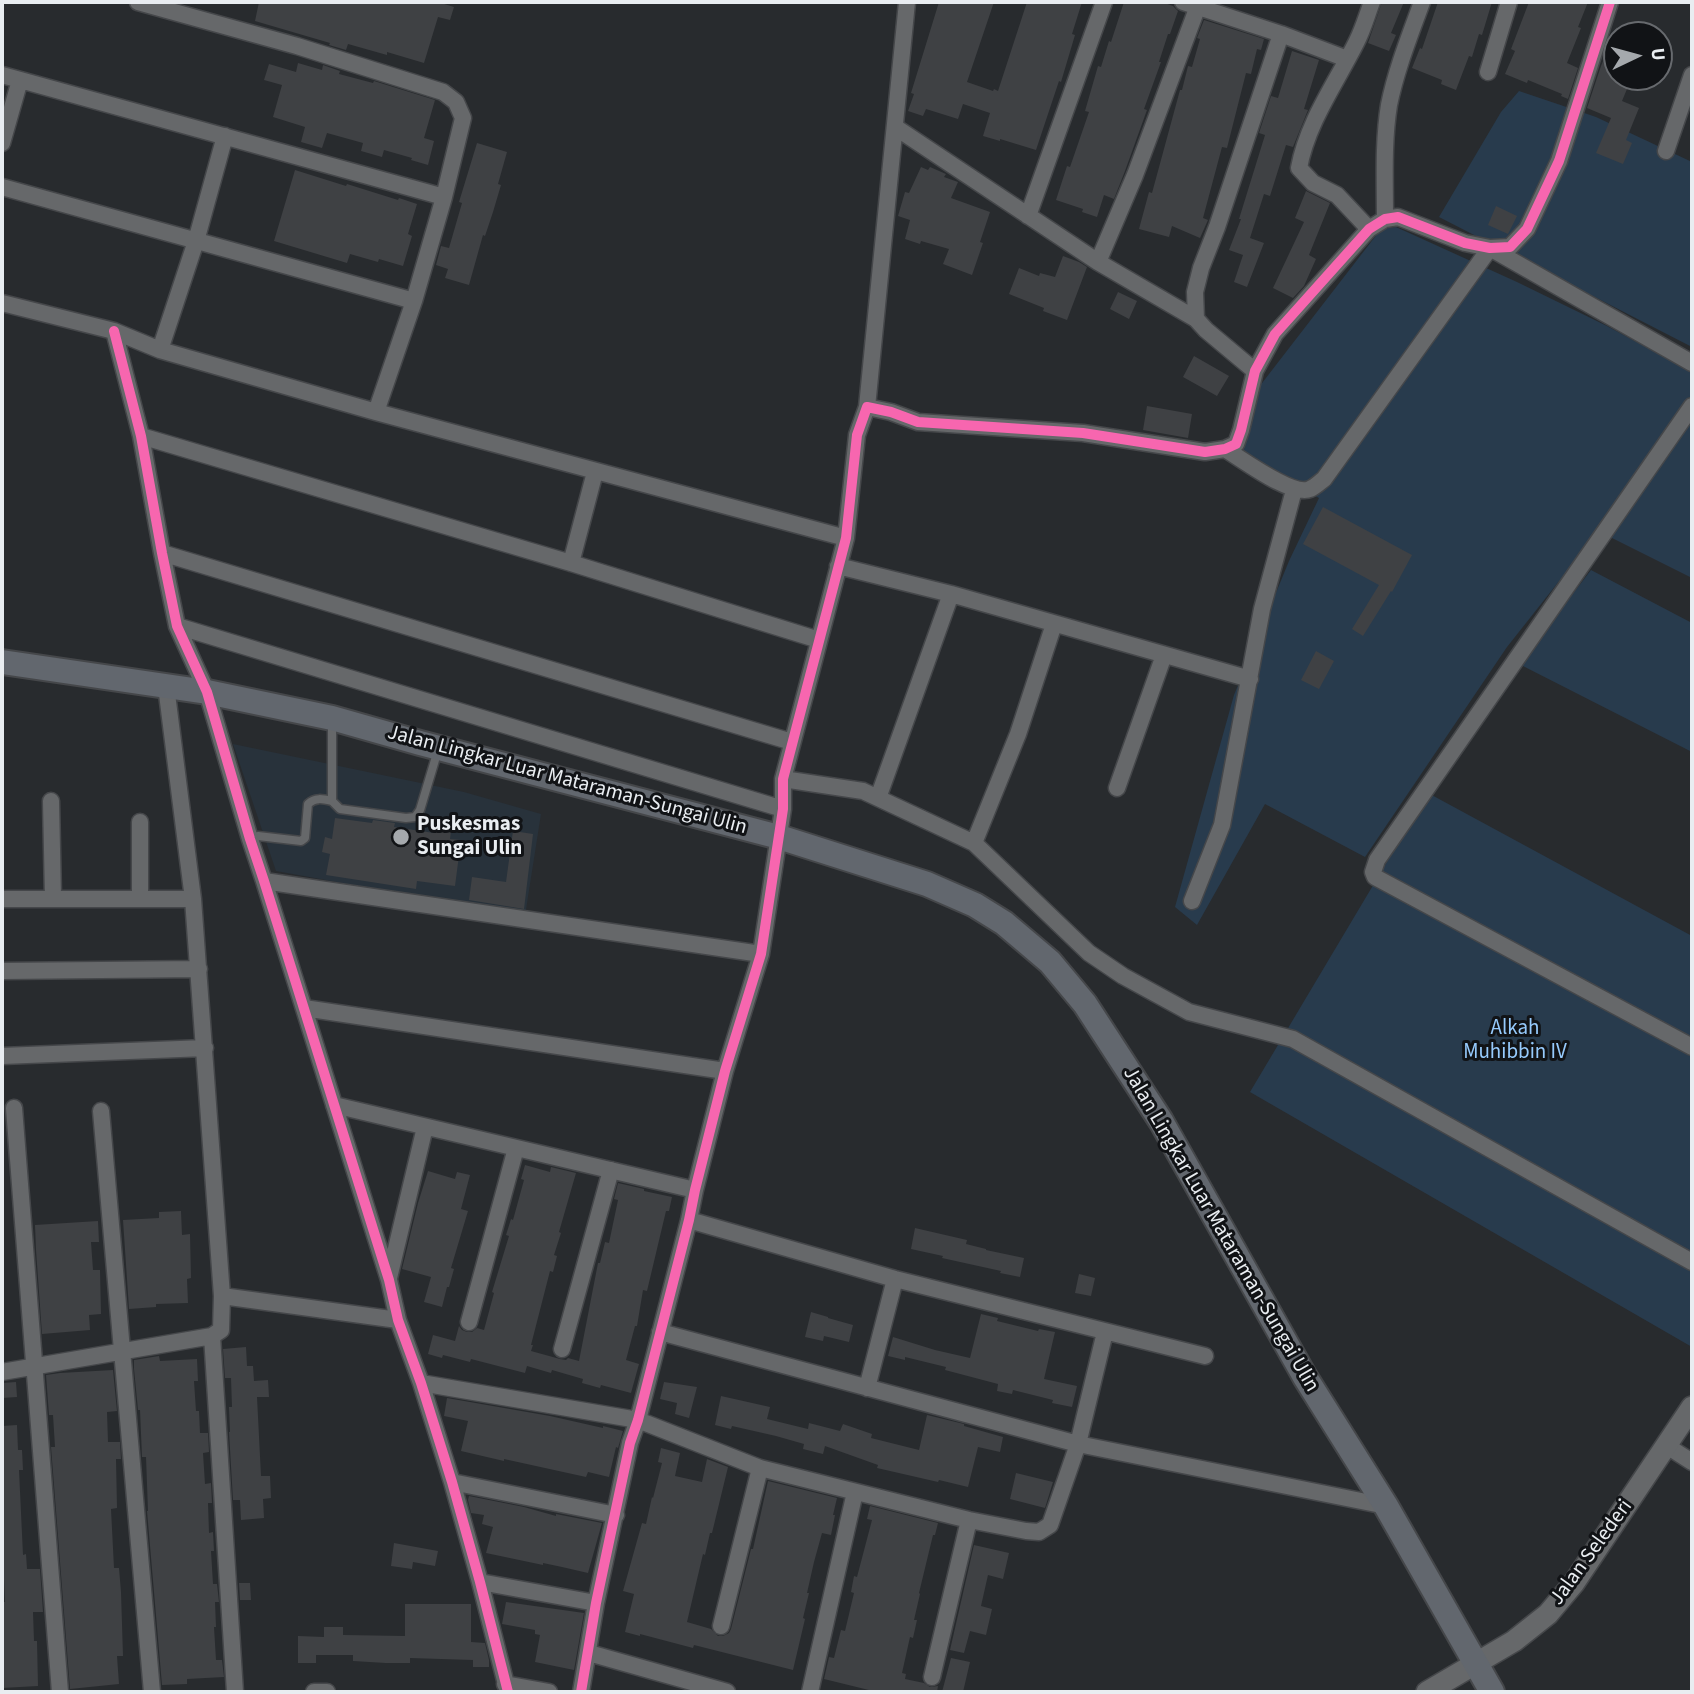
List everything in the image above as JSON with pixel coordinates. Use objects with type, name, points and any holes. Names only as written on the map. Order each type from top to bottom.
[{"type":"main road","name":"Jalan Lingkar Luar Mataraman-Sungai Ulin","points":[[2,662],[207,692],[332,718],[779,837],[927,884],[975,905],[1004,923],[1050,962],[1085,1004],[1161,1121],[1305,1377],[1386,1506],[1492,1692]]},
{"type":"street","points":[[138,2],[297,46],[443,92],[456,102],[463,118],[444,197],[414,301],[376,412]]},
{"type":"street","points":[[581,1692],[596,1603],[630,1443],[725,1071],[761,954],[783,809],[783,779],[846,538],[857,435],[867,407],[907,2]]},
{"type":"street","points":[[1028,216],[1104,2]]},
{"type":"street","points":[[1369,229],[1337,195],[1313,183],[1300,168],[1302,155],[1318,114],[1357,41],[1372,2]]},
{"type":"street","points":[[1385,219],[1385,152],[1389,104],[1422,2]]},
{"type":"street","points":[[1488,72],[1509,2]]},
{"type":"street","points":[[867,407],[918,422],[1083,433],[1205,452],[1236,444],[1255,370],[1275,334],[1369,229],[1385,219],[1398,217],[1465,243],[1490,248],[1510,247],[1527,229],[1559,161],[1610,2]]},
{"type":"street","points":[[1098,262],[1135,175],[1190,4],[1281,34],[1347,60]]},
{"type":"street","points":[[1196,319],[1195,292],[1201,268],[1281,34]]},
{"type":"street","points":[[2,75],[444,197]]},
{"type":"street","points":[[1666,151],[1692,75]]},
{"type":"street","points":[[2,143],[20,80]]},
{"type":"street","points":[[895,127],[1098,262],[1196,319],[1255,370]]},
{"type":"street","points":[[160,350],[196,241],[225,136]]},
{"type":"street","points":[[2,187],[414,301]]},
{"type":"street","points":[[1490,248],[1692,363]]},
{"type":"street","points":[[1224,449],[1294,490],[1309,490],[1324,479],[1490,248]]},
{"type":"street","points":[[2,303],[114,331],[160,350],[376,412],[846,538]]},
{"type":"street","points":[[114,331],[141,436],[177,626],[207,692],[250,839],[389,1280],[398,1320],[452,1482],[506,1688],[549,1692]]},
{"type":"street","points":[[1692,407],[1377,860],[1373,872],[1375,877],[1692,1048]]},
{"type":"street","points":[[141,436],[571,563],[819,640]]},
{"type":"street","points":[[571,563],[595,472]]},
{"type":"street","points":[[1192,901],[1222,825],[1262,608],[1294,490]]},
{"type":"street","points":[[162,553],[792,742]]},
{"type":"street","points":[[838,566],[951,594],[1250,679]]},
{"type":"street","points":[[878,798],[951,594]]},
{"type":"street","points":[[974,843],[1018,734],[1054,624]]},
{"type":"street","points":[[177,626],[783,809]]},
{"type":"street","points":[[1116,788],[1164,655]]},
{"type":"street","points":[[2,1372],[212,1336],[222,1330],[222,1296],[193,898],[166,686]]},
{"type":"street","points":[[783,779],[863,791],[974,843],[1089,953],[1133,981],[1189,1013],[1293,1039],[1692,1262]]},
{"type":"street","points":[[51,801],[53,898]]},
{"type":"street","points":[[140,822],[140,899]]},
{"type":"street","points":[[264,881],[761,954]]},
{"type":"street","points":[[2,899],[193,898]]},
{"type":"street","points":[[2,971],[199,969]]},
{"type":"street","points":[[304,1007],[725,1071]]},
{"type":"street","points":[[2,1056],[205,1048]]},
{"type":"street","points":[[334,1105],[695,1190]]},
{"type":"street","points":[[14,1108],[60,1692]]},
{"type":"street","points":[[101,1111],[152,1692]]},
{"type":"street","points":[[389,1280],[425,1126]]},
{"type":"street","points":[[469,1322],[516,1148]]},
{"type":"street","points":[[562,1349],[611,1170]]},
{"type":"street","points":[[689,1220],[895,1279],[1205,1356]]},
{"type":"street","points":[[867,1388],[895,1279]]},
{"type":"street","points":[[222,1296],[398,1320]]},
{"type":"street","points":[[660,1332],[1077,1444],[1386,1506]]},
{"type":"street","points":[[421,1383],[638,1420],[760,1468],[969,1520],[1040,1532],[1050,1525],[1077,1444],[1105,1332]]},
{"type":"street","points":[[212,1336],[234,1692]]},
{"type":"street","name":"Jalan Selederi","points":[[1427,1692],[1514,1641],[1548,1614],[1574,1583],[1692,1407]]},
{"type":"street","points":[[1667,1446],[1692,1462]]},
{"type":"street","points":[[721,1626],[760,1468]]},
{"type":"street","points":[[452,1482],[615,1515]]},
{"type":"street","points":[[810,1692],[855,1492]]},
{"type":"street","points":[[932,1677],[969,1520]]},
{"type":"street","points":[[480,1582],[596,1603]]},
{"type":"street","points":[[589,1653],[727,1692]]},
{"type":"street","points":[[315,1692],[327,1692]]},
{"type":"lane","points":[[332,718],[332,801]]},
{"type":"lane","points":[[250,839],[258,836],[301,841],[305,838],[308,804],[318,799],[332,801],[340,809],[415,817],[420,810],[438,747]]},
{"type":"shaded area","name":"Puskesmas Sungai Ulin","points":[[233,744],[464,792],[541,814],[525,916],[276,871]]},
{"type":"green space","points":[[1519,91],[1596,117],[1692,162],[1692,347],[1439,217],[1501,112]]},
{"type":"green space","points":[[1396,227],[1607,326],[1692,372],[1692,392],[1685,411],[1575,561],[1507,647],[1365,857],[1265,804],[1197,925],[1175,907],[1234,695],[1289,561],[1319,498],[1235,450],[1242,409],[1381,229]]},
{"type":"green space","points":[[1692,404],[1692,578],[1610,537],[1655,474]]},
{"type":"green space","points":[[1591,570],[1692,623],[1692,752],[1519,664]]},
{"type":"green space","name":"Alkah Muhibbin IV","points":[[1428,793],[1692,936],[1692,1347],[1250,1092]]},
{"type":"building","points":[[259,2],[442,2],[454,7],[450,20],[438,17],[424,63],[348,44],[346,50],[255,21]]},
{"type":"building","points":[[939,2],[994,2],[967,82],[998,91],[1027,2],[1082,2],[1061,82],[1059,81],[1036,150],[983,136],[990,113],[963,104],[958,119],[926,109],[923,116],[908,111]]},
{"type":"building","points":[[1124,2],[1162,2],[1178,11],[1144,109],[1147,110],[1114,199],[1104,195],[1097,217],[1056,200],[1089,112],[1085,111],[1098,66],[1101,67]]},
{"type":"building","points":[[1382,2],[1404,2],[1391,33],[1396,35],[1389,51],[1368,43]]},
{"type":"building","points":[[1438,2],[1492,2],[1482,35],[1479,34],[1472,57],[1469,56],[1456,90],[1441,84],[1442,80],[1412,68],[1420,48],[1422,49]]},
{"type":"building","points":[[1529,2],[1588,2],[1567,63],[1578,68],[1568,99],[1528,80],[1527,83],[1505,74],[1515,51],[1511,49]]},
{"type":"building","points":[[1204,20],[1264,39],[1261,50],[1257,49],[1251,74],[1246,73],[1227,148],[1222,147],[1203,218],[1208,220],[1200,238],[1172,226],[1169,237],[1139,229],[1149,192],[1152,193],[1180,90],[1188,66],[1192,67],[1200,39],[1197,38]]},
{"type":"building","points":[[1292,51],[1319,60],[1304,109],[1308,110],[1293,147],[1286,145],[1270,196],[1264,194],[1250,238],[1264,243],[1247,287],[1234,282],[1243,255],[1229,250],[1241,219],[1265,135],[1259,133],[1271,96],[1278,98]]},
{"type":"building","points":[[1603,61],[1603,91],[1626,91],[1622,101],[1639,108],[1626,140],[1632,143],[1623,164],[1596,153],[1611,118],[1587,108]]},
{"type":"building","points":[[298,63],[322,70],[323,65],[340,71],[339,74],[373,83],[374,81],[435,100],[424,138],[434,141],[428,165],[384,150],[382,157],[361,151],[363,143],[327,133],[322,148],[301,142],[305,127],[273,117],[282,85],[264,80],[269,64],[296,72]]},
{"type":"building","points":[[477,143],[507,152],[498,184],[501,185],[469,285],[445,278],[448,269],[436,265],[441,246],[449,248],[462,203],[459,202]]},
{"type":"building","points":[[921,167],[928,170],[930,167],[946,174],[944,177],[958,182],[951,198],[990,212],[972,275],[943,264],[949,249],[905,239],[910,220],[898,216],[905,192],[909,193]]},
{"type":"building","points":[[295,170],[417,204],[408,234],[412,236],[403,266],[350,254],[347,263],[274,241]]},
{"type":"building","points":[[1306,191],[1330,203],[1309,255],[1316,259],[1304,286],[1293,298],[1273,288],[1304,222],[1295,218]]},
{"type":"building","points":[[1496,206],[1517,216],[1508,234],[1488,225]]},
{"type":"building","points":[[1063,256],[1087,267],[1067,320],[1009,294],[1019,268],[1039,276],[1040,273],[1055,277]]},
{"type":"building","points":[[1118,292],[1137,301],[1129,319],[1110,309]]},
{"type":"building","points":[[1194,356],[1229,376],[1217,396],[1183,377]]},
{"type":"building","points":[[1147,406],[1192,414],[1188,438],[1143,430]]},
{"type":"building","points":[[1323,507],[1412,555],[1363,636],[1352,629],[1379,585],[1303,544]]},
{"type":"building","points":[[1316,651],[1334,661],[1319,689],[1301,680]]},
{"type":"building","points":[[335,818],[395,823],[394,827],[434,833],[434,829],[451,831],[450,839],[461,840],[455,886],[417,881],[416,889],[326,875],[330,854],[322,852],[325,837],[332,839]]},
{"type":"building","points":[[513,831],[533,834],[524,909],[469,900],[472,877],[506,882]]},
{"type":"building","points":[[525,1165],[550,1172],[551,1167],[576,1173],[559,1232],[561,1233],[554,1255],[557,1256],[553,1272],[550,1271],[531,1345],[531,1351],[560,1359],[579,1361],[598,1263],[605,1242],[609,1243],[618,1200],[614,1199],[618,1183],[672,1197],[669,1211],[666,1211],[647,1291],[643,1290],[637,1326],[626,1360],[639,1364],[631,1393],[582,1383],[583,1379],[552,1370],[551,1373],[527,1366],[525,1373],[471,1359],[470,1362],[428,1354],[433,1335],[455,1341],[459,1326],[467,1332],[477,1328],[484,1330],[509,1236],[506,1235],[524,1180],[521,1179]]},
{"type":"building","points":[[428,1171],[455,1179],[457,1172],[470,1175],[461,1209],[468,1211],[442,1307],[424,1302],[431,1277],[402,1269]]},
{"type":"building","points":[[181,1211],[182,1235],[190,1234],[191,1278],[187,1279],[188,1303],[156,1304],[156,1307],[129,1309],[123,1220],[159,1218],[159,1212]]},
{"type":"building","points":[[98,1221],[99,1242],[91,1242],[93,1270],[100,1270],[101,1314],[89,1315],[90,1330],[42,1334],[35,1225]]},
{"type":"building","points":[[915,1228],[967,1240],[966,1244],[986,1250],[1024,1258],[1020,1277],[911,1249]]},
{"type":"building","points":[[1079,1274],[1095,1278],[1091,1296],[1075,1293]]},
{"type":"building","points":[[811,1312],[853,1325],[849,1342],[824,1336],[823,1341],[805,1337]]},
{"type":"building","points":[[981,1314],[998,1318],[997,1321],[1038,1331],[1055,1332],[1044,1379],[1077,1386],[1072,1407],[1013,1390],[1012,1394],[997,1391],[998,1384],[945,1370],[946,1367],[905,1357],[905,1360],[888,1356],[893,1337],[970,1358]]},
{"type":"building","points":[[246,1347],[247,1366],[253,1366],[254,1381],[268,1380],[269,1397],[257,1397],[261,1476],[270,1476],[271,1498],[263,1499],[264,1518],[241,1520],[240,1500],[233,1500],[229,1432],[231,1378],[225,1378],[223,1349]]},
{"type":"building","points":[[159,1356],[160,1361],[197,1359],[198,1381],[194,1381],[196,1411],[199,1411],[200,1433],[208,1433],[209,1452],[203,1453],[205,1484],[211,1483],[212,1503],[208,1503],[209,1533],[213,1532],[213,1584],[217,1584],[219,1602],[215,1602],[216,1660],[222,1660],[224,1677],[187,1679],[187,1684],[162,1685],[147,1511],[146,1457],[142,1457],[140,1410],[134,1369],[134,1360]]},
{"type":"building","points":[[113,1370],[117,1411],[107,1412],[108,1442],[120,1442],[121,1459],[116,1459],[117,1508],[111,1509],[114,1568],[119,1568],[121,1592],[123,1656],[117,1656],[119,1684],[70,1689],[51,1447],[55,1447],[53,1415],[49,1415],[46,1375]]},
{"type":"building","points":[[16,1382],[17,1397],[2,1398],[2,1383]]},
{"type":"building","points":[[664,1382],[697,1387],[689,1418],[675,1414],[677,1403],[660,1399]]},
{"type":"building","points":[[721,1396],[770,1407],[767,1419],[808,1429],[809,1423],[840,1431],[843,1424],[872,1434],[871,1438],[919,1450],[927,1415],[1003,1437],[1000,1452],[978,1447],[968,1487],[877,1468],[878,1465],[825,1446],[823,1454],[803,1449],[804,1444],[776,1436],[715,1425]]},
{"type":"building","points":[[447,1398],[623,1431],[609,1477],[588,1472],[586,1477],[461,1451],[468,1421],[444,1416]]},
{"type":"building","points":[[17,1425],[18,1450],[22,1450],[23,1470],[19,1470],[23,1555],[26,1554],[27,1569],[40,1569],[43,1612],[33,1612],[38,1686],[2,1688],[2,1602],[5,1602],[2,1426]]},
{"type":"building","points":[[661,1448],[680,1453],[675,1476],[702,1482],[707,1459],[728,1467],[687,1622],[711,1629],[718,1636],[729,1633],[731,1629],[768,1481],[837,1498],[831,1535],[822,1533],[814,1562],[793,1670],[694,1645],[693,1648],[625,1632],[634,1594],[623,1591],[642,1523],[646,1524],[653,1498],[662,1463],[658,1462]]},
{"type":"building","points":[[1016,1473],[1053,1482],[1045,1508],[1010,1499]]},
{"type":"building","points":[[469,1496],[556,1516],[602,1523],[588,1573],[486,1553],[493,1527],[482,1524],[484,1515],[471,1513]]},
{"type":"building","points":[[870,1506],[938,1523],[919,1593],[913,1638],[910,1637],[902,1673],[906,1674],[905,1679],[930,1687],[938,1686],[937,1692],[877,1692],[824,1679],[829,1657],[834,1658],[841,1630],[845,1631],[854,1593],[851,1592],[854,1576],[857,1577],[872,1520],[867,1519]]},
{"type":"building","points":[[394,1543],[438,1551],[435,1566],[413,1562],[412,1569],[391,1566]]},
{"type":"building","points":[[974,1545],[1009,1553],[1003,1579],[988,1575],[981,1606],[992,1609],[986,1635],[970,1631],[964,1653],[950,1650]]},
{"type":"building","points":[[239,1583],[250,1583],[251,1600],[240,1600]]},
{"type":"building","points":[[506,1602],[584,1613],[574,1670],[535,1662],[540,1635],[535,1634],[535,1630],[502,1624]]},
{"type":"building","points":[[405,1604],[471,1604],[471,1642],[485,1643],[489,1667],[473,1667],[473,1660],[410,1658],[410,1663],[353,1661],[353,1655],[316,1655],[316,1663],[298,1663],[298,1636],[324,1637],[324,1627],[343,1627],[343,1635],[405,1636]]},
{"type":"building","points":[[951,1658],[970,1662],[963,1692],[942,1692]]},
{"type":"cycle path","points":[[581,1692],[596,1603],[630,1443],[725,1071],[761,954],[783,809],[783,779],[846,538],[857,435],[867,407],[918,422],[1083,433],[1205,452],[1236,444],[1255,371],[1275,334],[1369,229],[1385,219],[1398,217],[1465,243],[1490,248],[1510,247],[1527,229],[1559,161],[1610,2]]},
{"type":"cycle path","points":[[114,331],[141,436],[177,626],[207,692],[250,839],[389,1280],[398,1320],[452,1482],[508,1692]]},
{"type":"place","name":"Puskesmas Sungai Ulin","points":[[401,837]]}]
